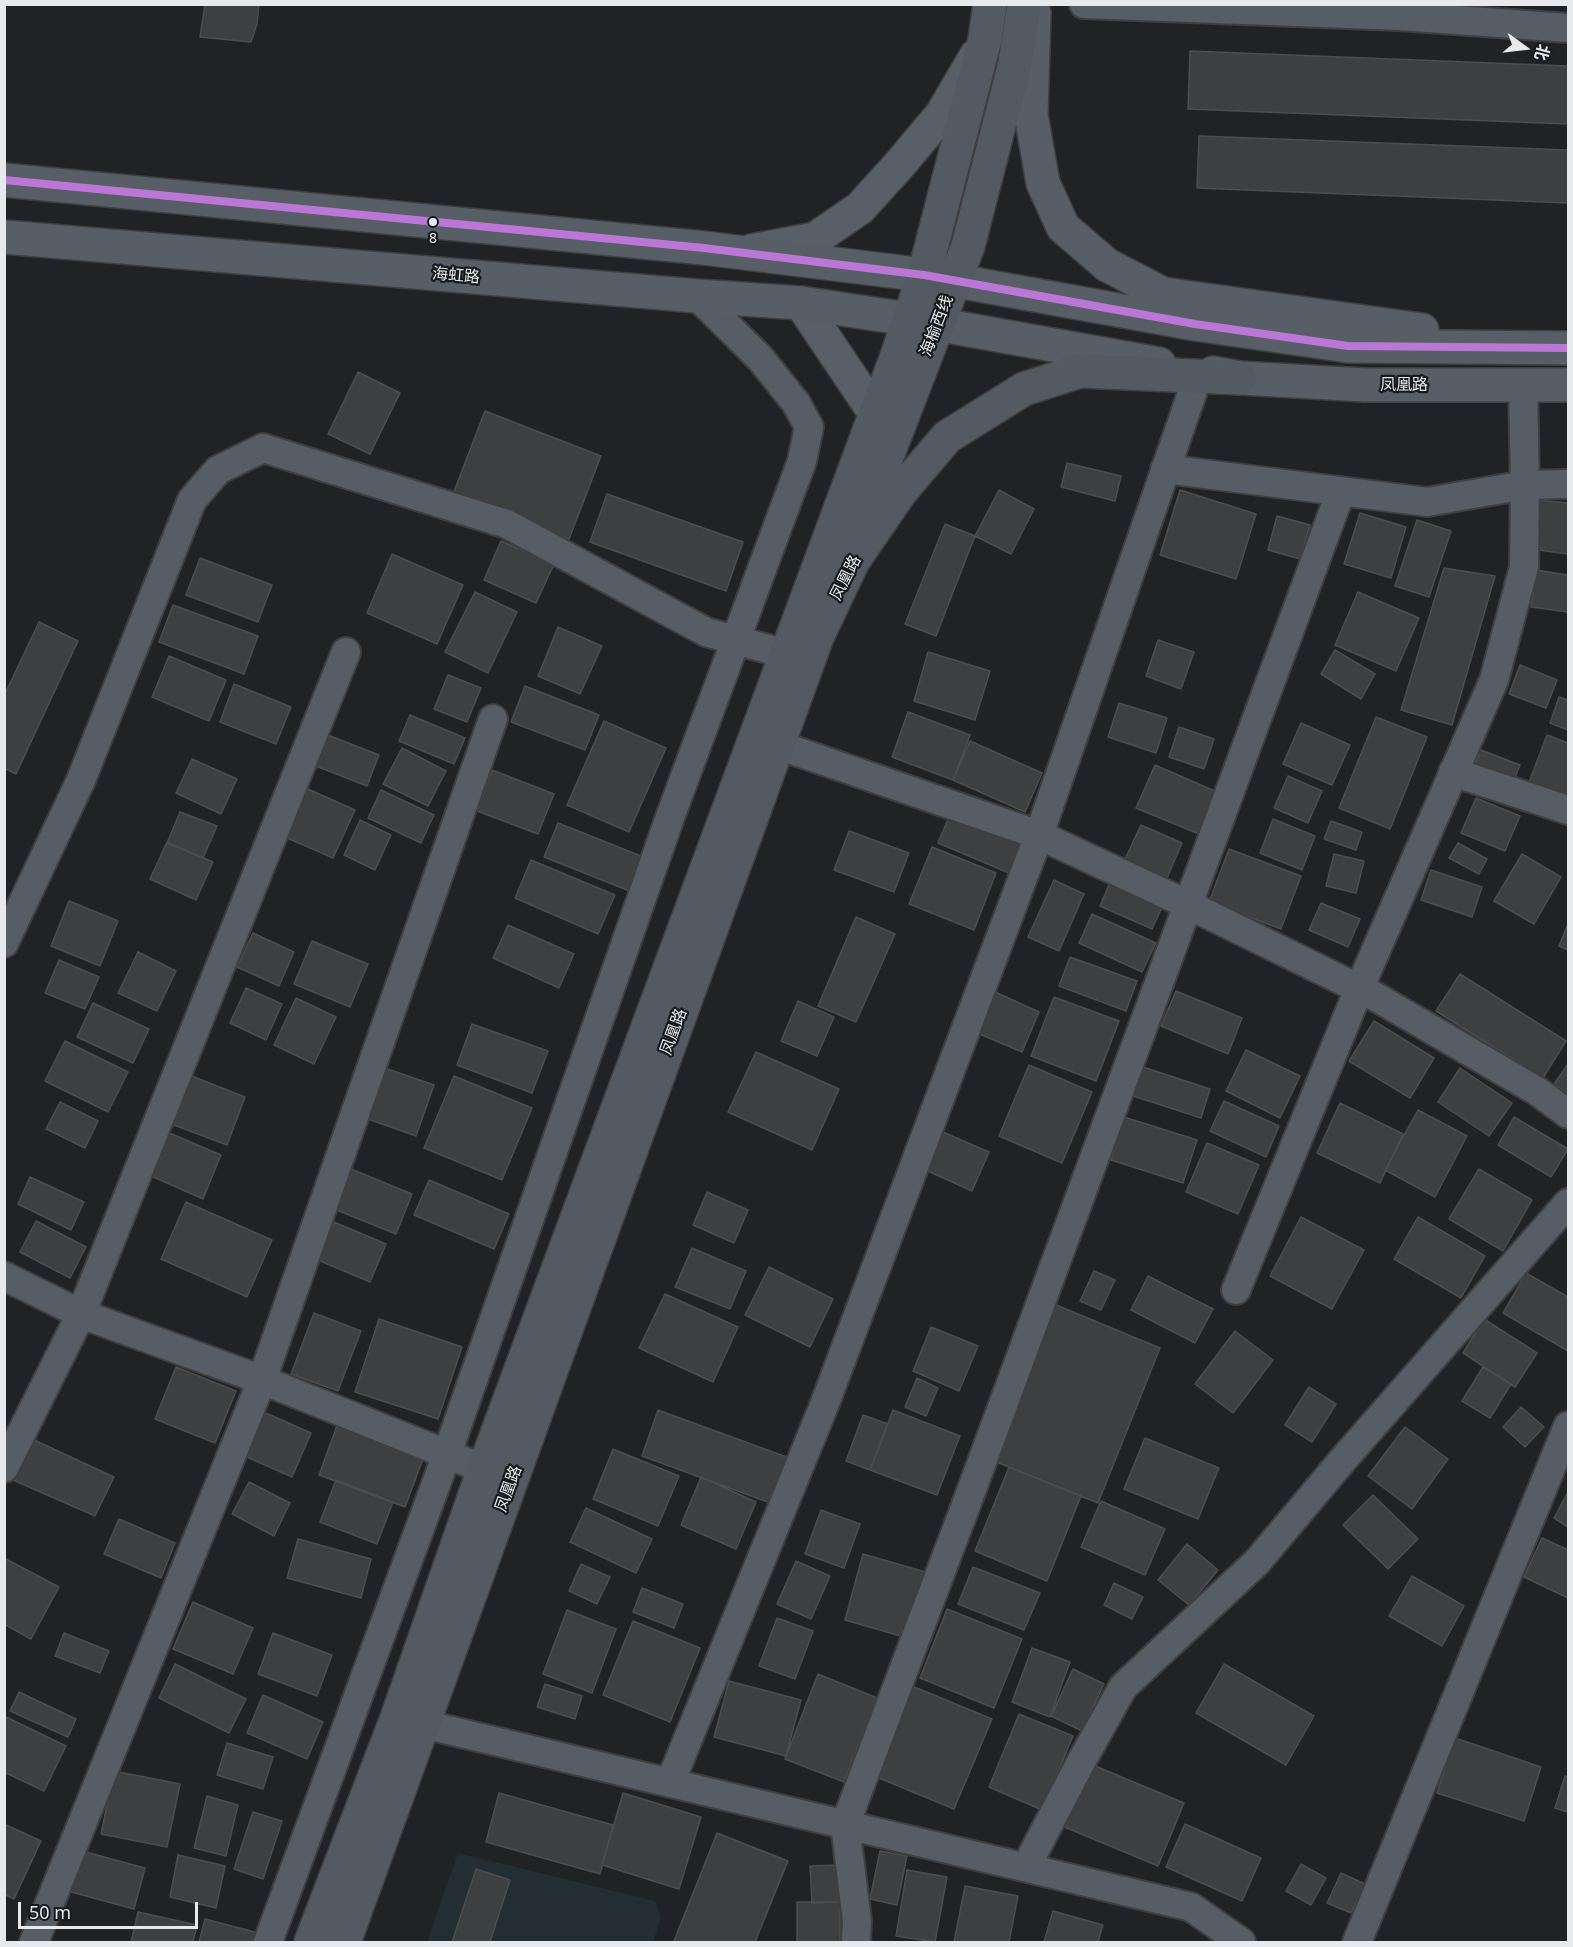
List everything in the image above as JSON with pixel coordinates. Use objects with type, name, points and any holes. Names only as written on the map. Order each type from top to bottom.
[{"type":"highway","name":"海榆西线","points":[[817,637],[939,278],[990,4]]},
{"type":"highway","name":"海榆西线","points":[[939,278],[968,246],[1015,63],[1024,4]]},
{"type":"highway","name":"海榆西线","points":[[897,356],[923,322]]},
{"type":"highway","name":"凤凰路","points":[[344,1942],[484,1469],[897,356]]},
{"type":"highway","name":"凤凰路","points":[[311,1942],[410,1721],[817,637],[852,561],[901,491],[947,437],[1024,389],[1080,370],[1240,378]]},
{"type":"main road","points":[[1034,4],[1031,115],[1043,183],[1063,227],[1107,265],[1163,294],[1562,348]]},
{"type":"main road","points":[[4,180],[744,252],[939,278],[1195,324],[1348,346],[1562,348]]},
{"type":"main road","name":"海虹路","points":[[4,237],[801,303],[923,322]]},
{"type":"main road","name":"凤凰路","points":[[923,322],[1240,378],[1365,385],[1569,385]]},
{"type":"street","points":[[1084,4],[1400,16],[1569,28]]},
{"type":"street","points":[[744,252],[815,238],[860,208],[942,114],[985,39]]},
{"type":"street","points":[[268,1942],[447,1454],[665,832],[802,461],[809,427],[796,403],[760,358],[697,296]]},
{"type":"street","points":[[801,303],[876,413]]},
{"type":"street","points":[[670,1783],[825,1403],[1039,835],[1198,376]]},
{"type":"street","points":[[1236,1290],[1359,989],[1494,680],[1524,567],[1523,385]]},
{"type":"street","points":[[4,943],[81,780],[192,500],[218,470],[263,448],[507,524],[706,632],[786,654]]},
{"type":"street","points":[[1166,469],[1427,502],[1525,485],[1569,484]]},
{"type":"street","points":[[856,1942],[857,1921],[845,1824],[1189,905],[1341,491]]},
{"type":"street","points":[[4,1468],[81,1314],[346,652]]},
{"type":"street","points":[[34,1942],[262,1380],[493,719]]},
{"type":"street","points":[[778,745],[1039,835],[1189,905],[1359,989],[1537,1090],[1569,1114]]},
{"type":"street","points":[[1454,772],[1569,810]]},
{"type":"street","points":[[1026,1868],[1123,1687],[1257,1562],[1341,1462],[1569,1203]]},
{"type":"street","points":[[4,1276],[81,1314],[262,1380],[484,1469]]},
{"type":"street","points":[[1357,1942],[1569,1426]]},
{"type":"street","points":[[410,1721],[1191,1907],[1241,1942]]},
{"type":"shaded area","points":[[458,1853],[655,1901],[661,1918],[653,1942],[427,1942]]},
{"type":"building","points":[[205,4],[259,4],[257,24],[251,42],[200,37]]},
{"type":"building","points":[[1190,51],[1568,66],[1568,124],[1188,109]]},
{"type":"building","points":[[1199,136],[1568,150],[1568,203],[1197,188]]},
{"type":"building","points":[[358,372],[400,393],[370,454],[328,434]]},
{"type":"building","points":[[485,411],[601,456],[569,539],[453,494]]},
{"type":"building","points":[[1067,463],[1121,476],[1115,501],[1061,487]]},
{"type":"building","points":[[999,490],[1034,509],[1011,554],[975,536]]},
{"type":"building","points":[[1180,490],[1256,514],[1236,579],[1160,555]]},
{"type":"building","points":[[607,494],[743,542],[726,591],[590,542]]},
{"type":"building","points":[[1536,500],[1568,503],[1568,554],[1530,549]]},
{"type":"building","points":[[1360,513],[1406,527],[1391,578],[1344,564]]},
{"type":"building","points":[[1277,516],[1310,525],[1300,559],[1268,550]]},
{"type":"building","points":[[1417,520],[1451,531],[1429,597],[1395,586]]},
{"type":"building","points":[[945,524],[975,536],[936,636],[905,624]]},
{"type":"building","points":[[501,541],[554,564],[536,603],[484,580]]},
{"type":"building","points":[[392,554],[463,585],[437,644],[367,613]]},
{"type":"building","points":[[200,558],[272,585],[258,622],[186,595]]},
{"type":"building","points":[[1444,568],[1495,576],[1452,725],[1401,710]]},
{"type":"building","points":[[1536,570],[1568,575],[1568,612],[1531,607]]},
{"type":"building","points":[[475,592],[517,612],[488,673],[445,652]]},
{"type":"building","points":[[1358,592],[1419,618],[1396,671],[1335,645]]},
{"type":"building","points":[[173,605],[258,636],[244,674],[159,642]]},
{"type":"building","points":[[39,622],[78,641],[16,774],[4,768],[4,696]]},
{"type":"building","points":[[558,627],[602,646],[580,694],[538,676]]},
{"type":"building","points":[[1158,640],[1194,652],[1181,689],[1146,676]]},
{"type":"building","points":[[1335,650],[1375,674],[1361,699],[1321,674]]},
{"type":"building","points":[[928,652],[990,671],[975,720],[914,701]]},
{"type":"building","points":[[169,656],[226,680],[209,721],[152,697]]},
{"type":"building","points":[[1520,665],[1557,680],[1546,708],[1509,694]]},
{"type":"building","points":[[448,675],[481,688],[467,722],[434,709]]},
{"type":"building","points":[[234,684],[291,707],[276,744],[220,722]]},
{"type":"building","points":[[525,686],[599,715],[585,750],[511,722]]},
{"type":"building","points":[[1559,697],[1568,700],[1568,730],[1550,723]]},
{"type":"building","points":[[1119,703],[1167,718],[1156,753],[1108,737]]},
{"type":"building","points":[[908,712],[970,735],[953,780],[892,757]]},
{"type":"building","points":[[410,715],[465,738],[454,764],[399,741]]},
{"type":"building","points":[[1376,717],[1427,737],[1390,829],[1339,808]]},
{"type":"building","points":[[604,721],[666,748],[629,832],[567,805]]},
{"type":"building","points":[[1301,723],[1350,745],[1332,785],[1283,764]]},
{"type":"building","points":[[1179,727],[1214,739],[1204,769],[1169,757]]},
{"type":"building","points":[[320,732],[379,755],[367,786],[308,763]]},
{"type":"building","points":[[1547,735],[1568,743],[1568,801],[1528,785]]},
{"type":"building","points":[[970,741],[1042,773],[1025,812],[953,780]]},
{"type":"building","points":[[402,748],[446,771],[428,806],[383,784]]},
{"type":"building","points":[[1481,750],[1520,765],[1511,787],[1472,772]]},
{"type":"building","points":[[192,759],[237,779],[221,814],[176,793]]},
{"type":"building","points":[[1155,765],[1217,792],[1199,834],[1136,808]]},
{"type":"building","points":[[492,770],[554,794],[538,834],[477,811]]},
{"type":"building","points":[[1288,776],[1322,791],[1308,823],[1274,808]]},
{"type":"building","points":[[299,785],[355,810],[333,858],[278,834]]},
{"type":"building","points":[[381,790],[434,815],[421,843],[368,818]]},
{"type":"building","points":[[1476,798],[1520,816],[1505,851],[1461,833]]},
{"type":"building","points":[[180,812],[217,826],[203,858],[167,843]]},
{"type":"building","points":[[951,812],[1022,841],[1009,873],[938,843]]},
{"type":"building","points":[[1273,819],[1315,836],[1302,870],[1260,853]]},
{"type":"building","points":[[360,820],[391,835],[375,870],[344,855]]},
{"type":"building","points":[[1331,821],[1362,832],[1356,850],[1324,839]]},
{"type":"building","points":[[558,823],[646,858],[632,892],[544,857]]},
{"type":"building","points":[[1141,825],[1182,843],[1167,878],[1125,859]]},
{"type":"building","points":[[849,831],[909,853],[894,892],[834,870]]},
{"type":"building","points":[[167,842],[213,862],[196,900],[150,879]]},
{"type":"building","points":[[1458,843],[1487,859],[1479,874],[1449,858]]},
{"type":"building","points":[[932,847],[996,873],[974,930],[909,904]]},
{"type":"building","points":[[1229,849],[1301,876],[1281,929],[1209,902]]},
{"type":"building","points":[[1334,854],[1364,861],[1356,893],[1326,886]]},
{"type":"building","points":[[1522,854],[1561,877],[1534,924],[1494,901]]},
{"type":"building","points":[[531,860],[615,895],[598,934],[515,898]]},
{"type":"building","points":[[1431,870],[1482,887],[1472,917],[1421,900]]},
{"type":"building","points":[[1054,880],[1084,894],[1059,951],[1028,937]]},
{"type":"building","points":[[1111,880],[1164,903],[1152,929],[1100,906]]},
{"type":"building","points":[[69,901],[118,921],[100,966],[51,946]]},
{"type":"building","points":[[1321,903],[1360,919],[1348,947],[1309,930]]},
{"type":"building","points":[[1092,914],[1156,943],[1142,972],[1079,943]]},
{"type":"building","points":[[856,917],[895,934],[856,1022],[818,1006]]},
{"type":"building","points":[[1568,924],[1568,950],[1559,946]]},
{"type":"building","points":[[508,925],[574,954],[559,988],[493,958]]},
{"type":"building","points":[[253,933],[294,952],[279,986],[237,967]]},
{"type":"building","points":[[312,941],[368,964],[350,1007],[294,984]]},
{"type":"building","points":[[138,952],[176,971],[157,1011],[118,993]]},
{"type":"building","points":[[1070,957],[1137,981],[1126,1011],[1059,986]]},
{"type":"building","points":[[59,960],[99,977],[85,1009],[45,993]]},
{"type":"building","points":[[1460,974],[1566,1041],[1543,1078],[1436,1011]]},
{"type":"building","points":[[246,988],[282,1004],[266,1040],[230,1023]]},
{"type":"building","points":[[993,991],[1039,1012],[1022,1052],[975,1032]]},
{"type":"building","points":[[1176,991],[1242,1018],[1228,1054],[1161,1026]]},
{"type":"building","points":[[1054,997],[1119,1021],[1096,1081],[1031,1056]]},
{"type":"building","points":[[296,998],[336,1017],[314,1064],[274,1045]]},
{"type":"building","points":[[798,1001],[834,1017],[817,1056],[781,1041]]},
{"type":"building","points":[[93,1003],[149,1029],[133,1063],[77,1037]]},
{"type":"building","points":[[1374,1021],[1434,1058],[1410,1098],[1349,1061]]},
{"type":"building","points":[[472,1024],[548,1051],[532,1093],[457,1065]]},
{"type":"building","points":[[65,1041],[128,1072],[108,1112],[45,1081]]},
{"type":"building","points":[[1246,1050],[1300,1076],[1280,1118],[1226,1091]]},
{"type":"building","points":[[756,1052],[839,1089],[812,1150],[728,1112]]},
{"type":"building","points":[[1568,1064],[1568,1094],[1554,1084]]},
{"type":"building","points":[[1029,1065],[1092,1092],[1062,1163],[999,1136]]},
{"type":"building","points":[[379,1066],[434,1085],[416,1136],[362,1117]]},
{"type":"building","points":[[1140,1066],[1210,1089],[1201,1118],[1130,1095]]},
{"type":"building","points":[[1460,1068],[1512,1103],[1489,1136],[1438,1102]]},
{"type":"building","points":[[184,1073],[245,1097],[227,1145],[166,1122]]},
{"type":"building","points":[[454,1076],[532,1108],[502,1180],[424,1148]]},
{"type":"building","points":[[1224,1101],[1279,1126],[1266,1157],[1210,1131]]},
{"type":"building","points":[[60,1102],[98,1121],[85,1148],[46,1129]]},
{"type":"building","points":[[1340,1103],[1403,1134],[1380,1183],[1317,1153]]},
{"type":"building","points":[[1418,1110],[1467,1136],[1435,1197],[1385,1170]]},
{"type":"building","points":[[1124,1117],[1197,1140],[1183,1183],[1111,1160]]},
{"type":"building","points":[[1514,1117],[1568,1149],[1551,1177],[1498,1145]]},
{"type":"building","points":[[936,1129],[989,1152],[972,1191],[919,1167]]},
{"type":"building","points":[[167,1132],[221,1155],[203,1199],[149,1175]]},
{"type":"building","points":[[1207,1143],[1259,1165],[1238,1214],[1186,1192]]},
{"type":"building","points":[[351,1169],[412,1194],[396,1234],[334,1209]]},
{"type":"building","points":[[1479,1169],[1532,1200],[1503,1251],[1449,1219]]},
{"type":"building","points":[[30,1177],[84,1202],[71,1230],[18,1204]]},
{"type":"building","points":[[429,1180],[509,1214],[494,1249],[414,1215]]},
{"type":"building","points":[[707,1192],[748,1210],[734,1243],[693,1225]]},
{"type":"building","points":[[186,1202],[272,1240],[247,1297],[161,1259]]},
{"type":"building","points":[[1301,1217],[1364,1250],[1332,1309],[1270,1276]]},
{"type":"building","points":[[1418,1217],[1485,1256],[1461,1298],[1394,1259]]},
{"type":"building","points":[[36,1221],[86,1247],[70,1278],[20,1252]]},
{"type":"building","points":[[334,1222],[386,1244],[370,1282],[318,1260]]},
{"type":"building","points":[[692,1248],[746,1271],[730,1309],[675,1287]]},
{"type":"building","points":[[769,1267],[833,1299],[810,1347],[745,1315]]},
{"type":"building","points":[[1094,1271],[1115,1280],[1101,1310],[1080,1301]]},
{"type":"building","points":[[1526,1273],[1568,1297],[1568,1351],[1503,1313]]},
{"type":"building","points":[[1148,1276],[1213,1309],[1195,1343],[1131,1310]]},
{"type":"building","points":[[665,1294],[738,1327],[713,1382],[639,1348]]},
{"type":"building","points":[[1044,1300],[1160,1348],[1098,1503],[989,1459]]},
{"type":"building","points":[[314,1313],[361,1331],[338,1391],[291,1374]]},
{"type":"building","points":[[379,1319],[462,1347],[438,1419],[355,1392]]},
{"type":"building","points":[[1484,1319],[1537,1353],[1515,1387],[1463,1353]]},
{"type":"building","points":[[931,1327],[978,1346],[959,1391],[913,1371]]},
{"type":"building","points":[[1235,1331],[1273,1360],[1233,1413],[1195,1384]]},
{"type":"building","points":[[176,1367],[236,1391],[215,1443],[155,1419]]},
{"type":"building","points":[[1483,1367],[1511,1384],[1490,1418],[1462,1401]]},
{"type":"building","points":[[917,1378],[938,1388],[926,1416],[905,1407]]},
{"type":"building","points":[[1309,1387],[1336,1404],[1312,1442],[1285,1425]]},
{"type":"building","points":[[1521,1407],[1544,1427],[1525,1447],[1503,1427]]},
{"type":"building","points":[[259,1410],[311,1433],[292,1477],[240,1454]]},
{"type":"building","points":[[658,1410],[792,1459],[776,1505],[642,1456]]},
{"type":"building","points":[[893,1410],[960,1436],[937,1495],[870,1470]]},
{"type":"building","points":[[863,1415],[888,1424],[870,1470],[846,1461]]},
{"type":"building","points":[[339,1420],[426,1451],[405,1507],[319,1475]]},
{"type":"building","points":[[1405,1427],[1448,1459],[1412,1509],[1368,1476]]},
{"type":"building","points":[[1145,1438],[1219,1468],[1198,1519],[1124,1489]]},
{"type":"building","points":[[32,1439],[114,1477],[95,1516],[13,1480]]},
{"type":"building","points":[[613,1449],[679,1476],[658,1526],[593,1499]]},
{"type":"building","points":[[1009,1467],[1081,1496],[1047,1581],[975,1551]]},
{"type":"building","points":[[701,1477],[756,1502],[736,1549],[681,1525]]},
{"type":"building","points":[[336,1480],[393,1502],[377,1544],[320,1522]]},
{"type":"building","points":[[249,1482],[290,1503],[274,1536],[232,1514]]},
{"type":"building","points":[[1568,1492],[1568,1527],[1554,1518]]},
{"type":"building","points":[[1373,1495],[1418,1539],[1388,1569],[1343,1525]]},
{"type":"building","points":[[1101,1501],[1165,1529],[1145,1575],[1081,1547]]},
{"type":"building","points":[[586,1508],[652,1539],[636,1573],[570,1542]]},
{"type":"building","points":[[821,1510],[860,1524],[844,1568],[805,1554]]},
{"type":"building","points":[[119,1519],[175,1543],[161,1578],[104,1554]]},
{"type":"building","points":[[1542,1538],[1568,1550],[1568,1598],[1524,1577]]},
{"type":"building","points":[[298,1539],[371,1559],[361,1598],[287,1578]]},
{"type":"building","points":[[1187,1544],[1218,1570],[1189,1605],[1158,1580]]},
{"type":"building","points":[[863,1554],[929,1573],[911,1639],[845,1620]]},
{"type":"building","points":[[4,1558],[59,1587],[31,1639],[4,1624]]},
{"type":"building","points":[[796,1561],[830,1576],[811,1619],[777,1604]]},
{"type":"building","points":[[581,1564],[610,1577],[597,1604],[569,1591]]},
{"type":"building","points":[[973,1567],[1040,1593],[1024,1630],[958,1604]]},
{"type":"building","points":[[1412,1576],[1464,1606],[1442,1646],[1389,1616]]},
{"type":"building","points":[[1114,1583],[1143,1597],[1132,1619],[1104,1605]]},
{"type":"building","points":[[642,1588],[683,1604],[674,1628],[633,1612]]},
{"type":"building","points":[[193,1602],[253,1628],[233,1674],[173,1649]]},
{"type":"building","points":[[947,1609],[1022,1639],[994,1708],[920,1678]]},
{"type":"building","points":[[567,1610],[616,1629],[592,1693],[543,1674]]},
{"type":"building","points":[[777,1618],[813,1631],[795,1679],[759,1666]]},
{"type":"building","points":[[633,1621],[700,1648],[670,1722],[603,1695]]},
{"type":"building","points":[[64,1633],[109,1651],[100,1673],[55,1656]]},
{"type":"building","points":[[273,1633],[332,1655],[317,1696],[258,1674]]},
{"type":"building","points":[[1032,1648],[1070,1662],[1050,1717],[1012,1702]]},
{"type":"building","points":[[175,1664],[246,1699],[229,1733],[159,1698]]},
{"type":"building","points":[[1224,1664],[1314,1716],[1286,1765],[1196,1713]]},
{"type":"building","points":[[1073,1669],[1104,1684],[1082,1731],[1051,1716]]},
{"type":"building","points":[[818,1674],[877,1698],[844,1782],[785,1759]]},
{"type":"building","points":[[729,1681],[801,1700],[786,1756],[714,1737]]},
{"type":"building","points":[[545,1684],[582,1696],[575,1719],[537,1707]]},
{"type":"building","points":[[912,1686],[992,1719],[954,1809],[874,1776]]},
{"type":"building","points":[[19,1692],[76,1719],[68,1737],[10,1711]]},
{"type":"building","points":[[263,1695],[323,1722],[307,1759],[247,1733]]},
{"type":"building","points":[[1019,1714],[1073,1736],[1042,1810],[989,1787]]},
{"type":"building","points":[[4,1716],[66,1746],[44,1791],[4,1772]]},
{"type":"building","points":[[1455,1738],[1541,1767],[1524,1821],[1437,1793]]},
{"type":"building","points":[[227,1743],[273,1757],[263,1789],[217,1775]]},
{"type":"building","points":[[1088,1763],[1184,1803],[1158,1866],[1062,1826]]},
{"type":"building","points":[[114,1771],[180,1784],[167,1847],[101,1834]]},
{"type":"building","points":[[1565,1776],[1568,1777],[1568,1812],[1555,1808]]},
{"type":"building","points":[[499,1793],[613,1825],[600,1874],[486,1842]]},
{"type":"building","points":[[623,1793],[701,1817],[679,1889],[602,1865]]},
{"type":"building","points":[[207,1796],[238,1805],[226,1856],[194,1848]]},
{"type":"building","points":[[253,1812],[282,1821],[263,1879],[234,1869]]},
{"type":"building","points":[[4,1824],[41,1841],[14,1899],[4,1894]]},
{"type":"building","points":[[1185,1824],[1261,1858],[1242,1901],[1166,1867]]},
{"type":"building","points":[[717,1833],[788,1861],[755,1942],[674,1941]]},
{"type":"building","points":[[82,1851],[145,1868],[134,1909],[71,1892]]},
{"type":"building","points":[[880,1851],[907,1856],[897,1905],[870,1899]]},
{"type":"building","points":[[178,1855],[225,1866],[216,1908],[170,1897]]},
{"type":"building","points":[[1301,1864],[1326,1878],[1311,1905],[1286,1891]]},
{"type":"building","points":[[839,1865],[840,1902],[812,1903],[810,1866]]},
{"type":"building","points":[[476,1869],[510,1880],[490,1942],[452,1942]]},
{"type":"building","points":[[907,1870],[947,1877],[935,1942],[896,1936]]},
{"type":"building","points":[[1341,1873],[1365,1884],[1351,1913],[1327,1903]]},
{"type":"building","points":[[965,1886],[1018,1896],[1009,1942],[954,1942]]},
{"type":"building","points":[[797,1902],[840,1902],[840,1942],[797,1942]]},
{"type":"building","points":[[1053,1911],[1103,1925],[1098,1942],[1044,1942]]},
{"type":"building","points":[[138,1912],[197,1925],[193,1942],[131,1942]]},
{"type":"building","points":[[205,1919],[255,1932],[252,1942],[199,1942]]},
{"type":"transit line","points":[[4,180],[704,248],[924,275],[1195,324],[1348,346],[1568,348]]},
{"type":"place","name":"8","points":[[433,222]]}]
